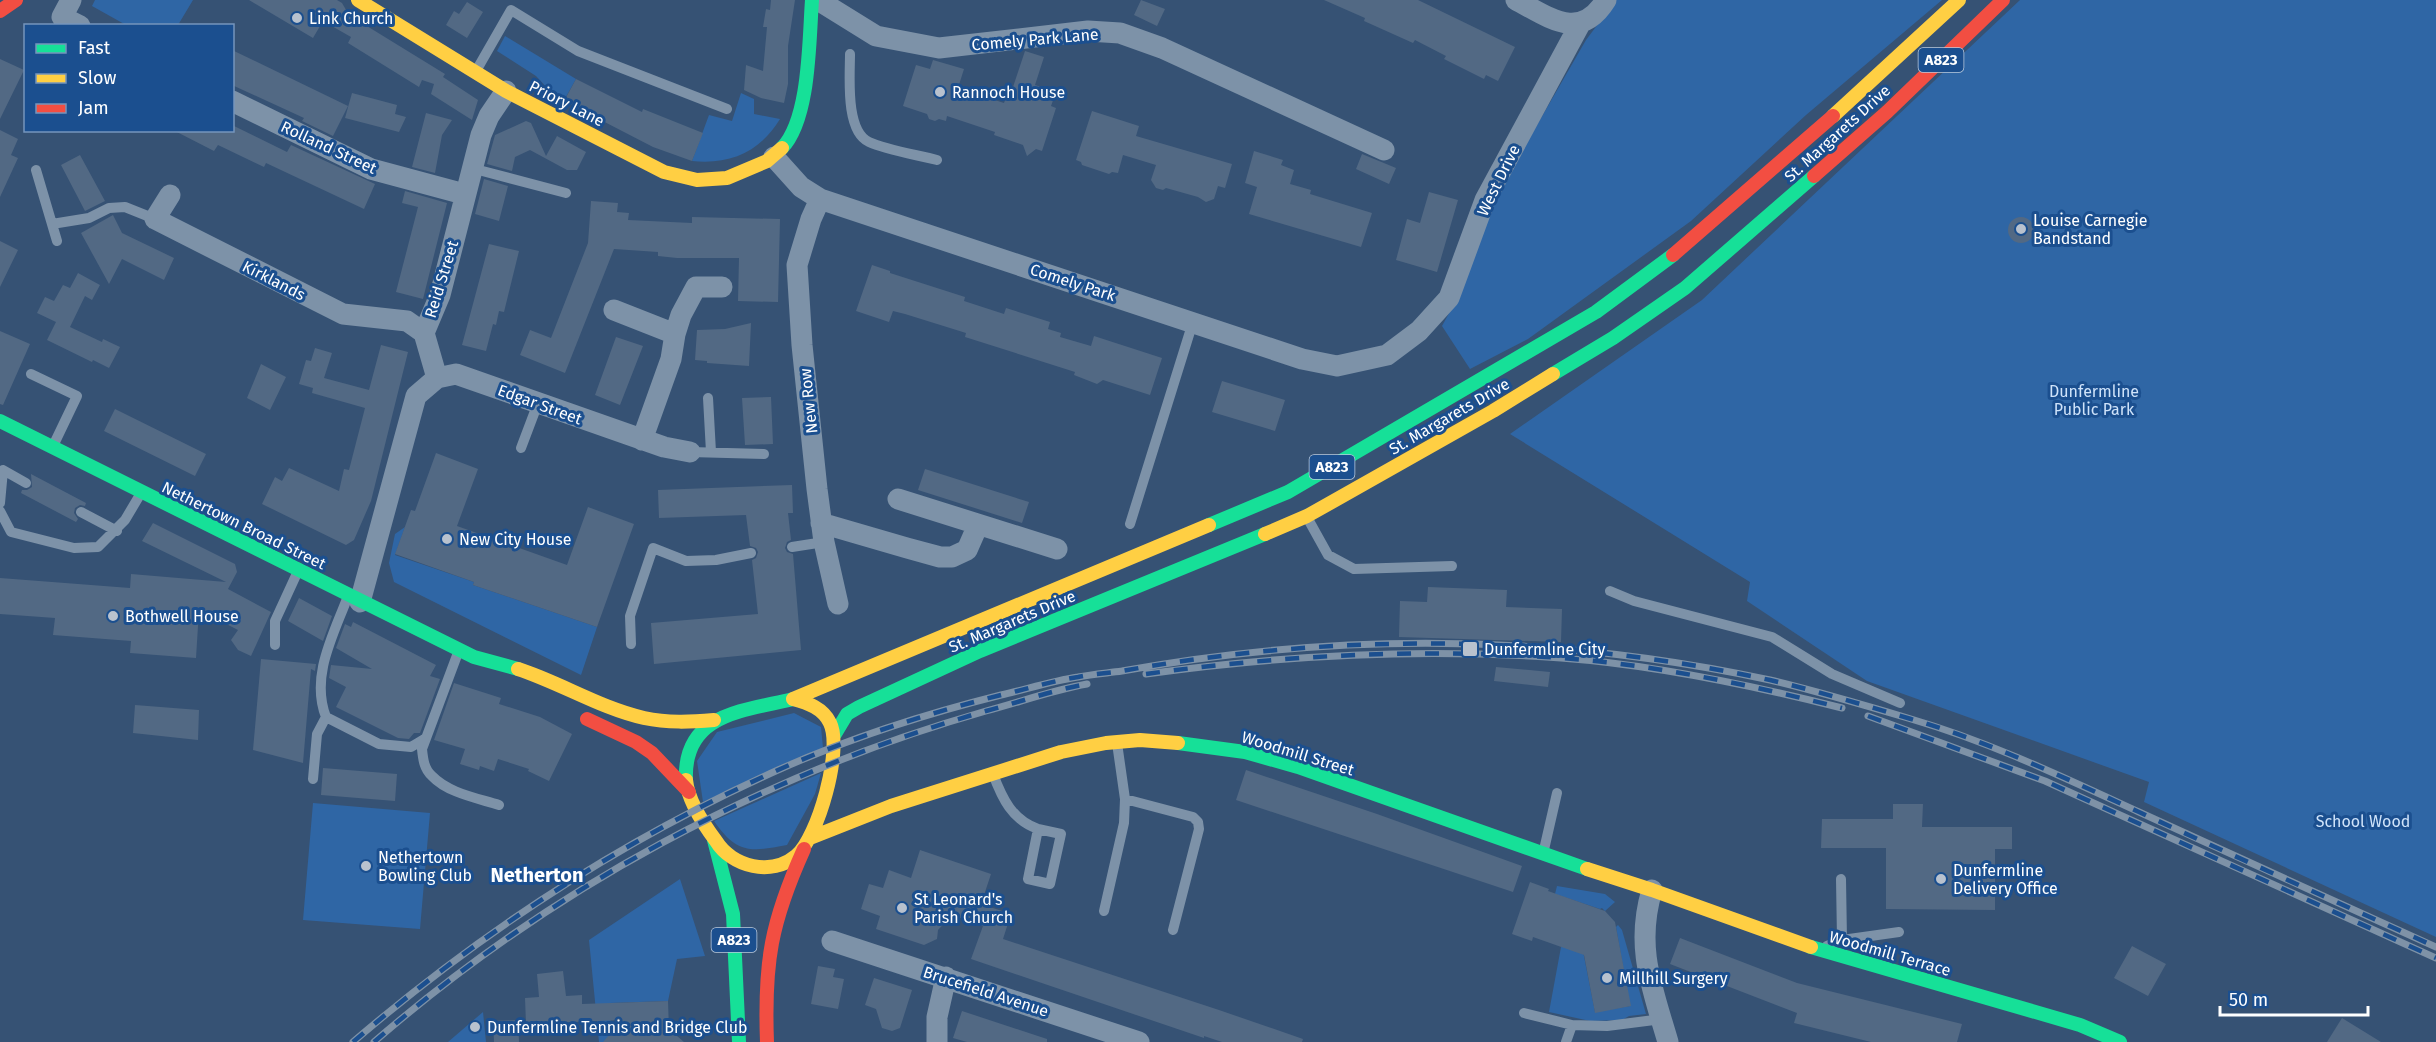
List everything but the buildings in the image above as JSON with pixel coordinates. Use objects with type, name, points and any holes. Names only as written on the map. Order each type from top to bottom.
[{"type":"main road","points":[[0,10],[16,0]]},
{"type":"main road","name":"Priory Lane","points":[[358,0],[506,91],[664,172],[688,180],[714,181],[742,173],[774,158]]},
{"type":"main road","points":[[774,158],[789,140],[798,117],[804,89],[812,0]]},
{"type":"main road","name":"St. Margarets Drive","points":[[793,699],[1288,492],[1596,312],[1665,262],[1857,95],[1959,0]]},
{"type":"main road","name":"St. Margarets Drive","points":[[835,734],[847,714],[859,706],[980,651],[1307,516],[1493,411],[1613,338],[1685,288],[1835,158],[2003,0]]},
{"type":"main road","name":"Nethertown Broad Street","points":[[0,421],[474,657],[537,676],[615,711],[632,716],[670,722],[714,720]]},
{"type":"main road","name":"Nethertown Broad Street","points":[[474,657],[513,683]]},
{"type":"main road","points":[[793,699],[819,709],[831,724],[835,734]]},
{"type":"main road","name":"A823","points":[[738,1042],[733,914],[714,840],[689,792],[687,761],[704,729],[714,720],[793,699]]},
{"type":"main road","points":[[572,712],[644,747],[664,764],[689,792]]},
{"type":"main road","name":"A823","points":[[767,1042],[764,988],[776,917],[824,798],[831,768],[835,734]]},
{"type":"main road","name":"Woodmill Street","points":[[807,843],[891,806],[1061,752],[1140,740],[1184,743],[1245,752],[1298,767],[1543,855],[1652,890]]},
{"type":"main road","points":[[831,768],[831,777],[838,792]]},
{"type":"main road","name":"Woodmill Street","points":[[858,807],[891,806]]},
{"type":"main road","name":"A823","points":[[714,840],[729,856],[753,867],[761,868],[781,864],[807,843]]},
{"type":"main road","name":"Woodmill Terrace","points":[[1652,890],[1818,950],[2080,1025],[2120,1042]]},
{"type":"street","points":[[71,0],[62,17],[76,24]]},
{"type":"street","name":"Comely Park Lane","points":[[818,0],[876,36],[939,48],[1088,31],[1120,33],[1162,48],[1384,150]]},
{"type":"street","points":[[1516,0],[1544,15],[1568,24],[1580,24]]},
{"type":"street","name":"West Drive","points":[[1387,355],[1419,331],[1449,298],[1485,200],[1580,24],[1589,21],[1606,0]]},
{"type":"street","name":"Reid Street","points":[[437,378],[424,333],[440,295],[464,194],[485,125],[506,91]]},
{"type":"street","name":"Rolland Street","points":[[234,101],[371,169],[464,194]]},
{"type":"street","name":"Comely Park","points":[[774,158],[801,187],[820,199],[1302,359],[1337,366],[1387,355]]},
{"type":"street","points":[[155,219],[170,195]]},
{"type":"street","name":"New Row","points":[[820,199],[811,219],[797,265],[802,345],[822,533],[838,604]]},
{"type":"street","name":"Kirklands","points":[[155,219],[343,314],[407,321],[424,333]]},
{"type":"street","points":[[642,440],[671,359],[681,315],[696,286],[722,287]]},
{"type":"street","points":[[614,310],[675,334]]},
{"type":"street","name":"Edgar Street","points":[[437,378],[456,374],[642,440],[664,447],[701,452]]},
{"type":"street","points":[[354,599],[416,396],[437,378]]},
{"type":"street","points":[[898,499],[1057,549]]},
{"type":"street","points":[[822,533],[952,557],[967,550],[978,525]]},
{"type":"street","points":[[1652,890],[1645,912],[1644,951],[1668,1042]]},
{"type":"street","name":"Brucefield Avenue","points":[[832,941],[1139,1042]]},
{"type":"street","points":[[937,1042],[937,1017],[946,977]]},
{"type":"lane","points":[[476,71],[518,0]]},
{"type":"lane","points":[[512,10],[578,51],[727,109]]},
{"type":"lane","points":[[850,54],[851,108],[856,128],[867,142],[937,160]]},
{"type":"lane","points":[[471,168],[566,193]]},
{"type":"lane","points":[[36,170],[57,241]]},
{"type":"lane","points":[[52,224],[89,218],[109,208],[125,207],[155,219]]},
{"type":"lane","points":[[1130,524],[1193,322]]},
{"type":"lane","points":[[31,374],[77,396],[52,447]]},
{"type":"lane","points":[[708,398],[701,452],[764,454]]},
{"type":"lane","points":[[520,448],[538,403]]},
{"type":"lane","points":[[0,503],[3,470],[26,483]]},
{"type":"lane","points":[[0,511],[11,531],[74,548],[98,547],[117,531],[141,493]]},
{"type":"lane","points":[[81,512],[117,531]]},
{"type":"lane","points":[[1307,516],[1328,555],[1353,569],[1452,566]]},
{"type":"lane","points":[[792,547],[822,533]]},
{"type":"lane","points":[[631,644],[630,616],[653,548],[686,561],[716,560],[751,553]]},
{"type":"lane","points":[[275,645],[275,621],[299,571]]},
{"type":"lane","points":[[1610,591],[1634,601],[1772,637],[1832,674],[1900,703]]},
{"type":"lane","points":[[313,779],[317,734],[326,717],[319,693],[326,651],[354,599]]},
{"type":"lane","points":[[459,650],[422,749],[425,765],[432,776],[450,788],[499,805]]},
{"type":"lane","points":[[326,717],[379,744],[411,747],[426,738]]},
{"type":"lane","points":[[1104,910],[1124,823],[1125,799],[1117,742]]},
{"type":"lane","points":[[993,774],[1001,795],[1014,816],[1026,825],[1061,834],[1050,884],[1028,879],[1038,829]]},
{"type":"lane","points":[[1543,855],[1557,793]]},
{"type":"lane","points":[[1125,799],[1193,817],[1198,822],[1199,829],[1173,930]]},
{"type":"lane","points":[[1841,879],[1842,940]]},
{"type":"lane","points":[[1818,950],[1842,940],[1899,932]]},
{"type":"lane","points":[[1524,1013],[1572,1024],[1607,1026],[1662,1019]]},
{"type":"lane","points":[[1566,1042],[1572,1024]]},
{"type":"green space","points":[[95,0],[193,0],[179,24],[124,24],[92,6]]},
{"type":"green space","points":[[1616,0],[1942,0],[1806,115],[1691,221],[1528,339],[1470,369],[1442,326],[1458,297],[1492,203],[1586,40]]},
{"type":"green space","name":"Dunfermline Public Park","points":[[2020,0],[2436,0],[2436,937],[2144,802],[2149,782],[1867,681],[1747,601],[1750,582],[1510,434],[1702,300]]},
{"type":"green space","points":[[505,36],[576,79],[562,104],[536,76],[497,51]]},
{"type":"green space","points":[[741,93],[754,99],[754,114],[780,119],[763,140],[743,154],[719,161],[692,161],[709,115],[732,121]]},
{"type":"green space","points":[[405,527],[395,555],[474,582],[473,585],[597,627],[581,675],[394,582],[389,563],[395,534]]},
{"type":"green space","points":[[794,713],[821,727],[823,748],[703,802],[697,761],[717,732]]},
{"type":"green space","points":[[821,773],[815,794],[787,845],[763,849],[745,848],[730,840],[714,821]]},
{"type":"green space","name":"Nethertown Bowling Club","points":[[313,803],[430,813],[420,929],[303,920]]},
{"type":"green space","points":[[680,879],[705,956],[677,959],[668,1001],[610,1003],[611,1032],[605,1042],[599,1042],[589,940]]},
{"type":"green space","points":[[1557,886],[1605,894],[1615,902],[1605,911],[1602,908],[1555,894]]},
{"type":"green space","points":[[1618,925],[1622,930],[1646,1014],[1629,1016],[1622,1020],[1590,1021],[1549,1012],[1561,947],[1581,941],[1595,1012],[1630,1006],[1616,927]]},
{"type":"green space","name":"Dunfermline Tennis and Bridge Club","points":[[483,1012],[486,1042],[448,1042]]},
{"type":"railway","points":[[353,1042],[452,963],[503,926],[610,857],[721,797],[833,747],[944,710],[1068,679],[1203,658],[1284,649],[1365,645],[1446,644],[1528,647],[1609,654],[1690,665],[1770,680],[1840,698],[1970,738],[2027,761],[2436,947]]},
{"type":"railway","points":[[1146,674],[1250,662],[1353,655],[1509,655],[1597,661],[1668,671],[1773,691],[1842,708]]},
{"type":"railway","points":[[374,1042],[442,986],[512,935],[586,887],[662,843],[820,768],[902,737],[1037,696],[1087,684]]},
{"type":"railway","points":[[1868,716],[2045,781],[2436,958]]},
{"type":"traffic: fast","points":[[782,148],[791,135],[803,99],[809,57],[812,0]]},
{"type":"traffic: fast","points":[[1553,374],[1613,338],[1685,288],[1814,176]]},
{"type":"traffic: fast","points":[[1209,525],[1288,492],[1596,312],[1673,255]]},
{"type":"traffic: fast","points":[[0,421],[474,657],[518,669]]},
{"type":"traffic: fast","points":[[835,734],[847,714],[859,707],[980,651],[1265,534]]},
{"type":"traffic: fast","points":[[686,780],[688,758],[695,741],[706,728],[737,712],[793,699]]},
{"type":"traffic: fast","points":[[1178,743],[1245,752],[1298,767],[1587,869]]},
{"type":"traffic: fast","points":[[714,840],[733,914],[739,1042]]},
{"type":"traffic: fast","points":[[1811,947],[2080,1025],[2120,1042]]},
{"type":"traffic: slow","points":[[358,0],[506,91],[664,172],[697,180],[727,178],[767,161],[782,148]]},
{"type":"traffic: slow","points":[[1833,116],[1959,0]]},
{"type":"traffic: slow","points":[[1265,534],[1307,516],[1493,411],[1553,374]]},
{"type":"traffic: slow","points":[[793,699],[1209,525]]},
{"type":"traffic: slow","points":[[518,669],[628,714],[662,721],[714,720]]},
{"type":"traffic: slow","points":[[686,780],[693,804],[702,820],[719,846],[732,857],[747,865],[764,867],[776,866],[796,856],[804,846],[820,813],[831,772],[833,735],[830,723],[823,713],[809,704],[793,699]]},
{"type":"traffic: slow","points":[[810,838],[891,806],[1061,752],[1106,743],[1140,740],[1178,743]]},
{"type":"traffic: slow","points":[[1587,869],[1811,947]]},
{"type":"traffic: jam","points":[[0,11],[16,0]]},
{"type":"traffic: jam","points":[[1814,176],[1887,112],[2003,0]]},
{"type":"traffic: jam","points":[[1673,255],[1833,116]]},
{"type":"traffic: jam","points":[[587,719],[636,742],[652,753],[689,792]]},
{"type":"traffic: jam","points":[[767,1042],[767,988],[772,943],[784,899],[804,849]]},
{"type":"place","name":"Link Church","points":[[297,18]]},
{"type":"place","name":"Rannoch House","points":[[940,92]]},
{"type":"place","name":"Louise Carnegie Bandstand","points":[[2021,229]]},
{"type":"place","name":"New City House","points":[[447,539]]},
{"type":"place","name":"Bothwell House","points":[[113,616]]},
{"type":"place","name":"Dunfermline City","points":[[1470,649]]},
{"type":"place","name":"Nethertown Bowling Club","points":[[366,866]]},
{"type":"place","name":"Dunfermline Delivery Office","points":[[1941,879]]},
{"type":"place","name":"St Leonard's Parish Church","points":[[902,908]]},
{"type":"place","name":"Millhill Surgery","points":[[1607,978]]},
{"type":"place","name":"Dunfermline Tennis and Bridge Club","points":[[475,1027]]},
{"type":"district","name":"Netherton","points":[[537,875]]},
{"type":"park label","name":"School Wood","points":[[2363,821]]}]
